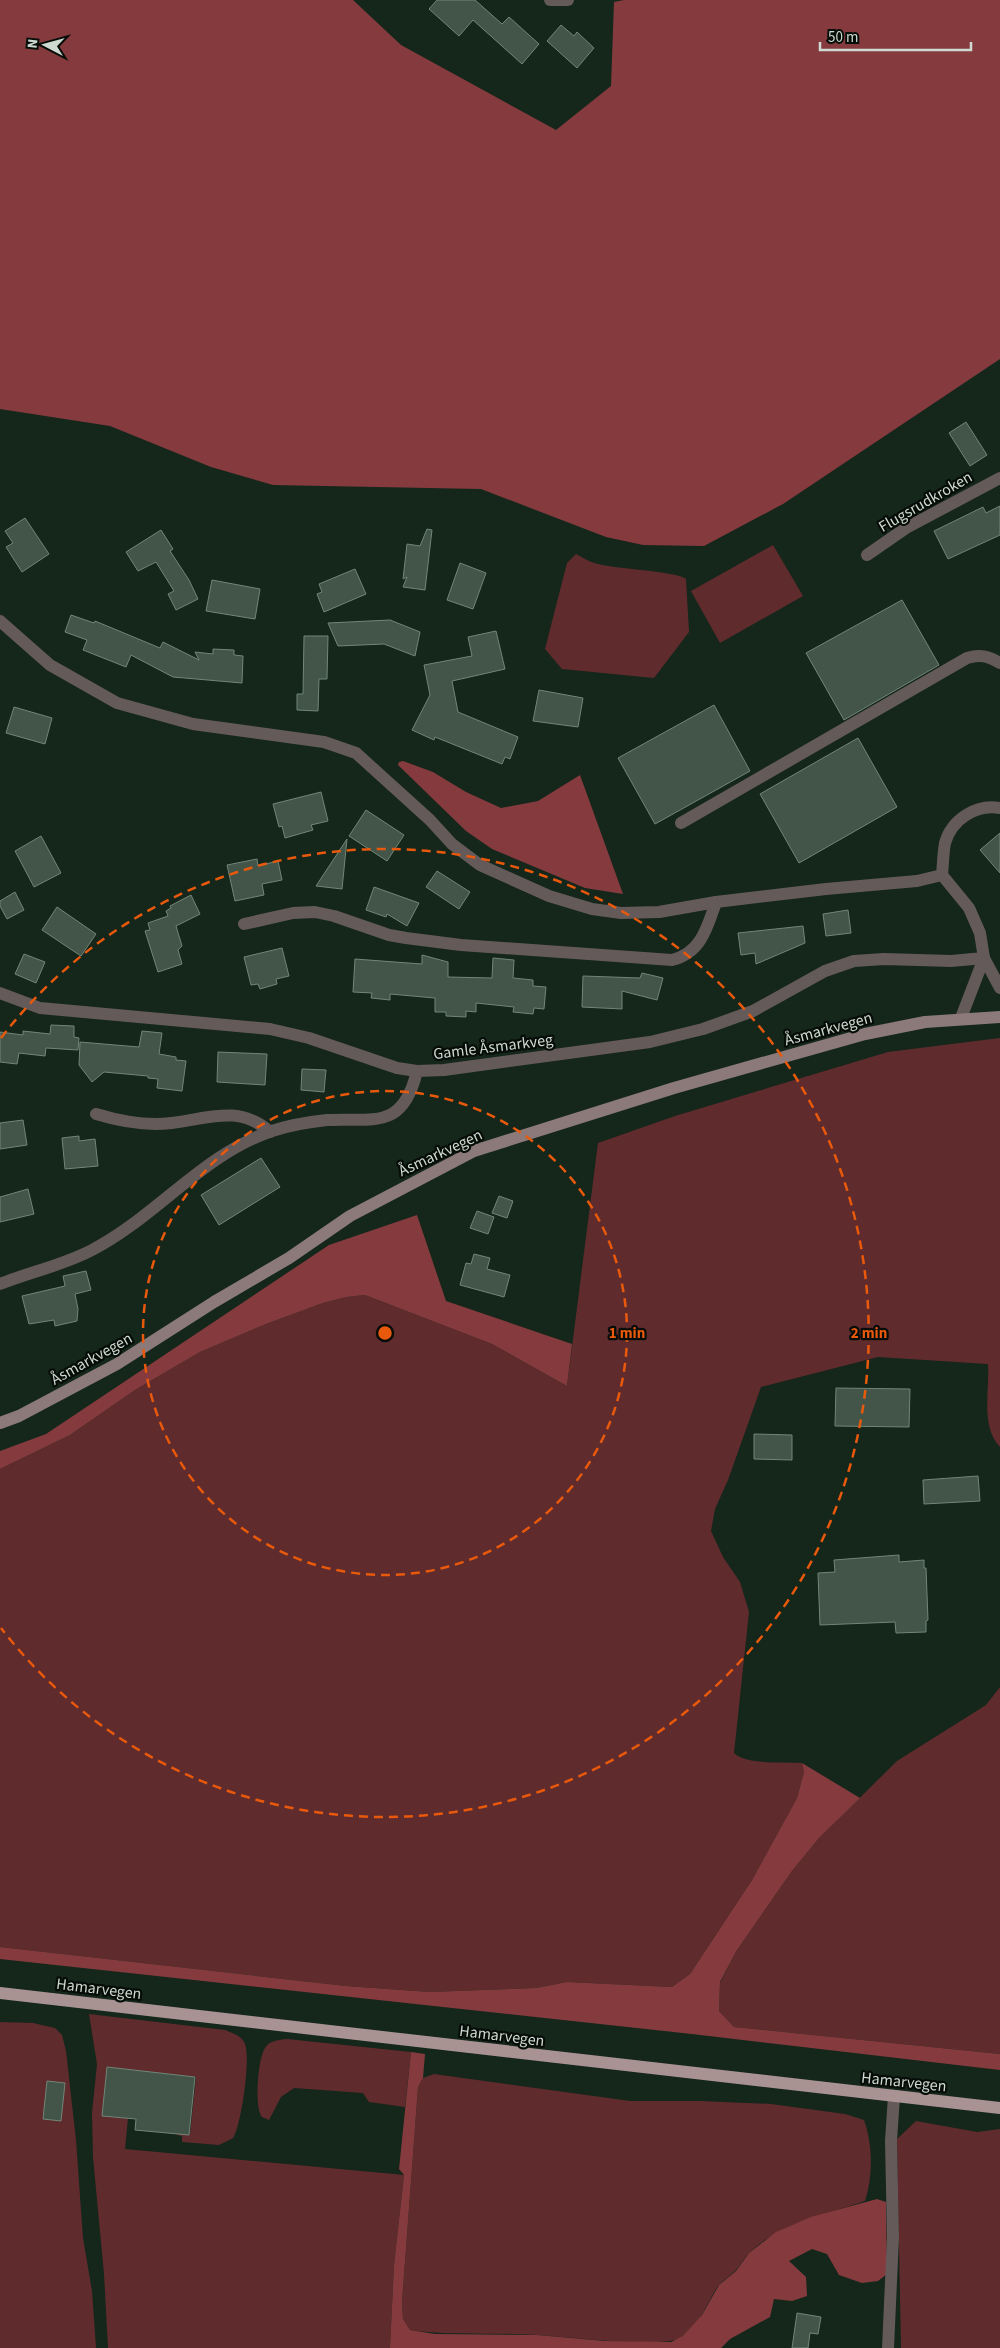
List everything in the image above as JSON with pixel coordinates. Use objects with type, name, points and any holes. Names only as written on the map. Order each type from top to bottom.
[{"type":"main road","name":"Åsmarkvegen","points":[[0,1423],[19,1416],[117,1364],[214,1302],[290,1258],[350,1216],[474,1151],[674,1088],[865,1034],[925,1022],[961,1018],[1000,1017]]},
{"type":"main road","name":"Hamarvegen","points":[[0,1993],[1000,2108]]},
{"type":"street","points":[[550,0],[568,0]]},
{"type":"street","name":"Flugsrudkroken","points":[[867,555],[906,528],[1000,478]]},
{"type":"street","points":[[0,621],[50,664],[117,703],[193,724],[324,742],[356,753],[430,820],[452,844],[480,865],[550,896],[592,909],[621,913],[659,912],[716,902],[917,881],[942,875]]},
{"type":"street","points":[[681,823],[967,658],[979,655],[1000,663]]},
{"type":"street","points":[[1000,808],[979,807],[956,824],[945,845],[942,875],[969,908],[980,933],[984,958],[1000,988]]},
{"type":"street","points":[[244,924],[293,913],[315,912],[334,916],[389,936],[461,945],[672,960],[688,954],[699,944],[716,902]]},
{"type":"street","points":[[961,1018],[984,958]]},
{"type":"street","name":"Gamle Åsmarkveg","points":[[0,1284],[93,1250],[135,1222],[209,1166],[243,1144],[270,1132],[296,1124],[327,1120],[380,1120],[396,1112],[414,1083],[417,1071],[444,1070],[650,1042],[703,1029],[753,1011],[825,971],[854,961],[884,959],[951,961],[984,958]]},
{"type":"street","points":[[0,993],[40,1008],[80,1014],[270,1029],[309,1038],[398,1068],[417,1071]]},
{"type":"street","points":[[96,1114],[130,1122],[156,1124],[182,1122],[225,1114],[242,1115],[259,1122],[270,1132]]},
{"type":"street","points":[[888,2348],[893,2237],[891,2141],[894,2096]]},
{"type":"shaded area","points":[[0,0],[353,0],[401,45],[556,130],[611,86],[614,2],[624,0],[1000,0],[1000,359],[783,504],[704,546],[643,545],[606,537],[481,489],[273,485],[211,467],[110,426],[0,409]]},
{"type":"shaded area","points":[[773,545],[803,596],[720,643],[691,591]]},
{"type":"shaded area","points":[[576,554],[603,565],[670,574],[686,579],[689,632],[654,678],[562,669],[545,649],[567,563]]},
{"type":"shaded area","points":[[403,761],[433,772],[466,792],[501,808],[538,801],[580,775],[623,894],[585,888],[492,849],[466,831],[398,765],[399,762]]},
{"type":"shaded area","points":[[1000,1038],[1000,1447],[990,1429],[988,1418],[988,1364],[878,1357],[761,1387],[728,1480],[715,1509],[711,1531],[723,1557],[740,1582],[749,1612],[734,1753],[740,1757],[756,1761],[802,1763],[804,1772],[797,1798],[752,1880],[690,1974],[672,1987],[567,1982],[536,1988],[430,1992],[346,1986],[0,1947],[0,1469],[70,1435],[135,1390],[200,1352],[266,1324],[323,1303],[346,1297],[365,1295],[492,1344],[567,1386],[598,1143],[675,1116],[888,1052]]},
{"type":"shaded area","points":[[417,1215],[446,1301],[572,1344],[567,1386],[492,1344],[365,1295],[346,1297],[323,1303],[266,1324],[200,1352],[135,1390],[70,1435],[0,1469],[0,1451],[46,1434],[329,1245]]},
{"type":"shaded area","points":[[1000,1687],[1000,2054],[734,2027],[719,2011],[720,1983],[737,1950],[792,1871],[819,1838],[897,1761],[986,1705]]},
{"type":"shaded area","points":[[802,1763],[860,1798],[819,1838],[792,1871],[737,1950],[720,1982],[719,2011],[734,2027],[1000,2054],[1000,2070],[692,2034],[0,1959],[0,1947],[346,1986],[430,1992],[536,1988],[567,1982],[672,1987],[690,1974],[752,1880],[797,1798],[804,1772]]},
{"type":"shaded area","points":[[89,2014],[225,2030],[240,2038],[244,2042],[246,2049],[245,2090],[233,2138],[219,2145],[182,2142],[182,2136],[177,2135],[177,2133],[190,2134],[196,2077],[141,2071],[128,2118],[125,2149],[404,2175],[394,2265],[390,2348],[108,2348],[104,2274],[93,2157],[92,2113],[97,2064]]},
{"type":"shaded area","points":[[0,2022],[33,2023],[55,2028],[62,2035],[66,2051],[76,2140],[83,2238],[92,2291],[96,2348],[0,2348]]},
{"type":"shaded area","points":[[287,2039],[411,2052],[405,2107],[369,2102],[363,2093],[294,2088],[281,2097],[269,2120],[262,2117],[258,2103],[260,2062],[269,2043]]},
{"type":"shaded area","points":[[411,2052],[425,2054],[423,2078],[418,2087],[402,2302],[403,2319],[410,2330],[435,2334],[537,2335],[605,2341],[671,2342],[683,2336],[702,2315],[719,2285],[736,2271],[749,2253],[776,2232],[811,2217],[877,2199],[886,2202],[887,2274],[878,2281],[862,2283],[839,2275],[827,2254],[812,2249],[789,2261],[806,2277],[807,2296],[792,2301],[774,2299],[770,2317],[730,2339],[721,2348],[390,2348],[394,2265],[404,2175],[399,2169]]},
{"type":"shaded area","points":[[434,2074],[630,2101],[771,2104],[845,2114],[864,2120],[867,2130],[871,2160],[868,2191],[865,2201],[804,2221],[762,2242],[718,2286],[698,2321],[681,2338],[669,2341],[634,2342],[538,2335],[442,2333],[410,2330],[403,2319],[402,2302],[418,2087],[423,2078]]},
{"type":"shaded area","points":[[916,2121],[977,2132],[1000,2129],[1000,2348],[901,2348],[897,2139]]},
{"type":"building","points":[[437,0],[475,0],[502,24],[509,17],[539,44],[522,64],[473,20],[459,36],[429,9]]},
{"type":"building","points":[[561,25],[574,36],[577,32],[594,48],[577,68],[547,41]]},
{"type":"building","points":[[966,422],[987,455],[970,466],[949,433]]},
{"type":"building","points":[[1000,506],[1000,535],[948,559],[934,531],[983,507],[986,513]]},
{"type":"building","points":[[25,518],[49,554],[22,572],[6,547],[13,543],[5,531]]},
{"type":"building","points":[[427,529],[432,530],[425,590],[403,587],[407,577],[403,579],[407,544],[420,546]]},
{"type":"building","points":[[161,530],[173,549],[170,551],[189,580],[198,599],[176,610],[168,594],[174,591],[156,562],[138,571],[126,552]]},
{"type":"building","points":[[460,563],[486,573],[473,609],[447,600]]},
{"type":"building","points":[[355,569],[366,594],[324,612],[317,594],[322,592],[319,584]]},
{"type":"building","points":[[212,580],[260,589],[255,619],[206,611]]},
{"type":"building","points":[[902,600],[939,665],[844,720],[806,653]]},
{"type":"building","points":[[71,615],[94,623],[95,621],[160,648],[163,642],[199,660],[195,652],[213,654],[213,649],[234,650],[234,655],[243,656],[242,683],[173,677],[131,655],[126,667],[83,650],[87,640],[65,632]]},
{"type":"building","points":[[390,620],[420,632],[415,656],[384,644],[338,646],[328,623]]},
{"type":"building","points":[[496,631],[505,669],[452,681],[458,712],[518,737],[510,759],[505,757],[502,764],[435,737],[434,740],[412,730],[430,695],[424,665],[472,656],[468,637]]},
{"type":"building","points":[[304,636],[328,636],[327,679],[319,679],[318,711],[297,710],[297,694],[303,694]]},
{"type":"building","points":[[539,690],[583,698],[578,727],[533,721]]},
{"type":"building","points":[[714,705],[750,771],[655,824],[618,758]]},
{"type":"building","points":[[14,707],[52,718],[45,744],[6,733]]},
{"type":"building","points":[[858,738],[897,807],[799,863],[760,794]]},
{"type":"building","points":[[321,792],[328,821],[311,825],[313,830],[285,838],[282,826],[279,827],[273,804]]},
{"type":"building","points":[[366,810],[404,835],[387,861],[349,836]]},
{"type":"building","points":[[1000,833],[1000,873],[980,850]]},
{"type":"building","points":[[41,836],[61,873],[34,887],[15,851]]},
{"type":"building","points":[[347,839],[342,889],[316,886]]},
{"type":"building","points":[[257,859],[258,866],[278,861],[282,880],[262,884],[264,895],[235,901],[227,865]]},
{"type":"building","points":[[437,871],[470,892],[459,909],[426,887]]},
{"type":"building","points":[[374,887],[419,903],[407,926],[387,914],[386,917],[366,910]]},
{"type":"building","points":[[15,892],[24,910],[7,919],[0,906],[0,901]]},
{"type":"building","points":[[191,895],[200,914],[176,926],[182,946],[178,950],[182,964],[158,972],[145,931],[150,930],[148,923],[168,916],[166,911],[171,908],[170,906]]},
{"type":"building","points":[[57,907],[96,934],[81,956],[42,930]]},
{"type":"building","points":[[848,910],[851,933],[826,936],[823,914]]},
{"type":"building","points":[[803,926],[805,943],[756,964],[755,953],[741,955],[738,933]]},
{"type":"building","points":[[282,948],[289,976],[276,979],[277,984],[260,989],[258,984],[251,985],[244,957]]},
{"type":"building","points":[[24,954],[45,962],[36,983],[15,974]]},
{"type":"building","points":[[422,955],[448,962],[448,977],[492,978],[493,958],[514,960],[513,978],[533,980],[533,986],[546,987],[544,1009],[534,1008],[533,1014],[513,1012],[514,1007],[476,1003],[476,1012],[466,1011],[466,1017],[446,1016],[446,1012],[435,1012],[435,998],[390,994],[390,1000],[371,998],[372,993],[353,992],[355,959],[422,964]]},
{"type":"building","points":[[642,973],[663,978],[657,1000],[622,991],[622,1009],[582,1007],[583,976],[640,978]]},
{"type":"building","points":[[51,1025],[74,1026],[74,1037],[79,1038],[78,1050],[46,1048],[45,1056],[19,1053],[17,1064],[0,1062],[0,1032],[23,1035],[23,1031],[50,1034]]},
{"type":"building","points":[[142,1031],[162,1033],[159,1054],[176,1057],[176,1060],[186,1061],[182,1091],[157,1088],[158,1079],[148,1078],[148,1076],[104,1072],[92,1082],[79,1065],[80,1042],[139,1047]]},
{"type":"building","points":[[218,1052],[267,1054],[265,1085],[217,1082]]},
{"type":"building","points":[[302,1069],[326,1070],[324,1092],[301,1090]]},
{"type":"building","points":[[23,1120],[27,1145],[0,1149],[0,1123]]},
{"type":"building","points":[[79,1136],[79,1141],[95,1139],[98,1166],[65,1169],[62,1138]]},
{"type":"building","points":[[261,1158],[280,1187],[219,1225],[201,1195]]},
{"type":"building","points":[[28,1189],[34,1214],[0,1222],[0,1197]]},
{"type":"building","points":[[499,1196],[513,1201],[507,1218],[492,1213]]},
{"type":"building","points":[[477,1211],[494,1217],[488,1234],[470,1228]]},
{"type":"building","points":[[474,1254],[490,1258],[487,1269],[510,1275],[504,1297],[460,1285],[466,1263],[471,1264]]},
{"type":"building","points":[[86,1271],[91,1290],[75,1294],[78,1309],[77,1321],[55,1326],[54,1320],[29,1324],[22,1296],[65,1286],[63,1276]]},
{"type":"building","points":[[836,1388],[910,1389],[909,1427],[835,1426]]},
{"type":"building","points":[[754,1434],[792,1435],[792,1460],[754,1459]]},
{"type":"building","points":[[978,1476],[980,1501],[924,1504],[923,1480]]},
{"type":"building","points":[[899,1555],[899,1562],[924,1560],[928,1620],[926,1621],[926,1632],[896,1633],[895,1622],[820,1625],[818,1573],[835,1572],[834,1560]]},
{"type":"building","points":[[107,2067],[195,2077],[189,2135],[135,2130],[136,2119],[102,2116]]},
{"type":"building","points":[[47,2081],[65,2083],[61,2121],[43,2119]]},
{"type":"building","points":[[797,2313],[821,2317],[818,2334],[810,2333],[808,2348],[792,2348]]}]
